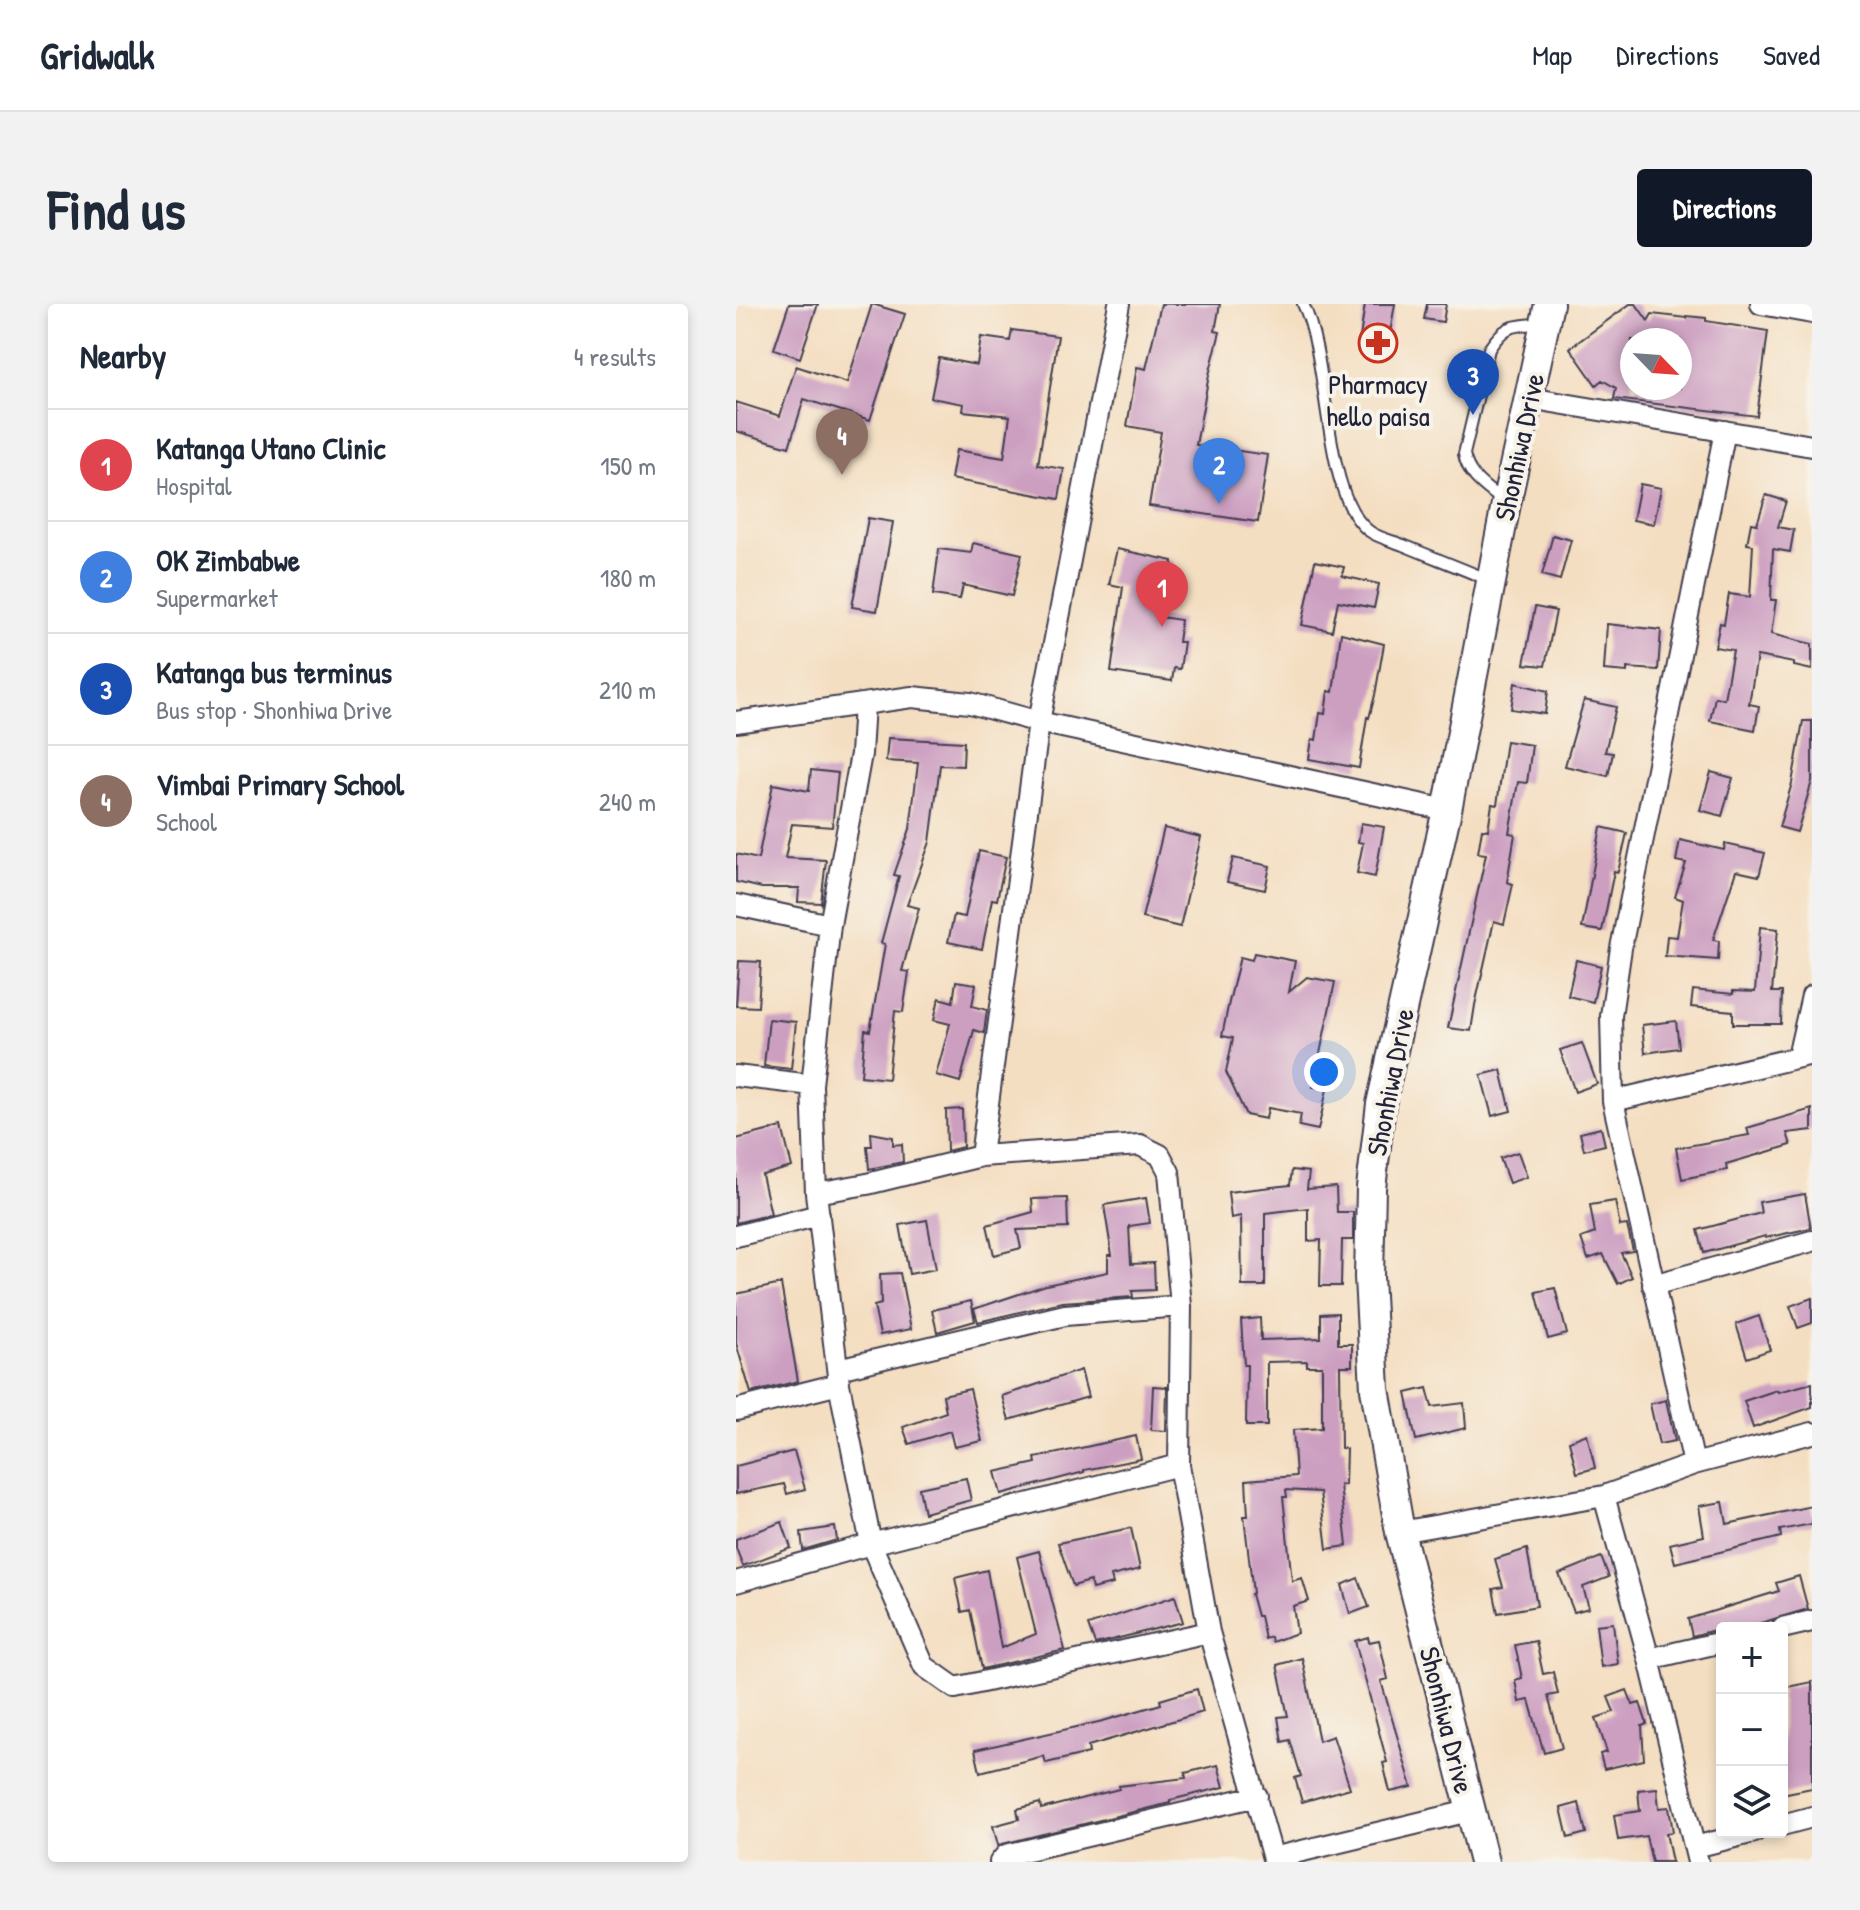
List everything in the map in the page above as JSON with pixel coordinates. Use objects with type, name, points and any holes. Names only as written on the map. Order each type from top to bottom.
[{"type":"street","points":[[981,1156],[1039,722],[1119,304]]},
{"type":"street","points":[[1761,304],[1812,313]]},
{"type":"street","name":"Shonhiwa Drive","points":[[1484,1862],[1400,1532],[1375,1389],[1369,1277],[1371,1188],[1381,1104],[1447,810],[1506,504],[1547,314]]},
{"type":"street","points":[[1529,398],[1812,446]]},
{"type":"street","points":[[1694,1464],[1613,1101],[1611,1016],[1621,948],[1725,431]]},
{"type":"street","points":[[736,722],[912,697],[970,703],[1039,722],[1447,810]]},
{"type":"street","points":[[864,704],[861,754],[830,925],[812,1085],[816,1193],[838,1377],[871,1544],[924,1666],[955,1688],[1209,1632]]},
{"type":"street","points":[[736,905],[830,925]]},
{"type":"street","points":[[1613,1101],[1805,1056],[1812,996]]},
{"type":"street","points":[[736,1076],[812,1085]]},
{"type":"street","points":[[816,1193],[981,1156],[1140,1145],[1160,1155],[1169,1172],[1181,1306],[1179,1465],[1209,1632],[1274,1860],[1469,1811]]},
{"type":"street","points":[[736,1236],[819,1215]]},
{"type":"street","points":[[1653,1285],[1812,1241]]},
{"type":"street","points":[[736,1410],[838,1377],[1065,1315],[1181,1306]]},
{"type":"street","points":[[1400,1532],[1604,1496],[1694,1464],[1812,1433]]},
{"type":"street","points":[[736,1582],[1179,1465]]},
{"type":"street","points":[[1604,1496],[1649,1659],[1697,1855],[1739,1838]]},
{"type":"street","points":[[1788,1627],[1812,1621]]},
{"type":"street","points":[[1649,1659],[1716,1643]]},
{"type":"street","points":[[1000,1862],[1006,1855],[1257,1796]]},
{"type":"street","points":[[1788,1823],[1812,1817]]},
{"type":"lane","points":[[1303,304],[1311,319],[1317,343],[1340,488],[1354,515],[1370,532],[1491,581]]},
{"type":"lane","points":[[1506,504],[1472,476],[1466,467],[1464,454],[1489,349],[1508,327],[1547,314]]},
{"type":"building","points":[[789,304],[818,304],[800,358],[774,349]]},
{"type":"building","points":[[872,304],[905,314],[870,420],[804,399],[789,447],[736,431],[736,402],[780,416],[796,366],[847,383]]},
{"type":"building","points":[[1161,304],[1220,304],[1215,331],[1220,332],[1196,445],[1268,455],[1258,522],[1149,506],[1161,432],[1127,426],[1137,367],[1146,369]]},
{"type":"building","points":[[1365,304],[1395,304],[1386,356],[1358,351]]},
{"type":"building","points":[[1427,304],[1446,304],[1443,322],[1424,319]]},
{"type":"building","points":[[1630,304],[1636,304],[1648,321],[1652,314],[1687,316],[1768,331],[1757,416],[1622,400],[1692,400],[1692,328],[1620,328],[1620,400],[1614,399],[1616,388],[1602,380],[1596,385],[1570,348]]},
{"type":"building","points":[[1012,330],[1058,336],[1038,465],[1064,469],[1059,499],[951,479],[956,450],[1004,458],[1010,416],[963,411],[964,404],[931,398],[939,358],[977,365],[981,337],[1010,341]]},
{"type":"building","points":[[1640,484],[1661,488],[1654,524],[1633,520]]},
{"type":"building","points":[[1766,495],[1786,501],[1778,527],[1794,530],[1790,552],[1773,549],[1771,600],[1776,600],[1771,634],[1812,644],[1812,670],[1757,656],[1749,704],[1759,706],[1755,730],[1710,721],[1715,697],[1724,699],[1733,650],[1715,647],[1720,623],[1724,624],[1729,594],[1750,597],[1753,545],[1747,544],[1751,523],[1757,524]]},
{"type":"building","points":[[868,518],[893,522],[877,611],[852,607]]},
{"type":"building","points":[[1553,535],[1571,540],[1560,580],[1542,575]]},
{"type":"building","points":[[973,543],[1022,554],[1012,596],[963,585],[960,599],[933,595],[939,549],[971,553]]},
{"type":"building","points":[[1117,549],[1173,561],[1160,617],[1181,620],[1178,642],[1184,642],[1180,669],[1174,668],[1172,681],[1111,672],[1123,587],[1109,584]]},
{"type":"building","points":[[1315,561],[1344,567],[1342,576],[1379,584],[1374,608],[1338,601],[1332,631],[1302,625]]},
{"type":"building","points":[[1535,607],[1556,611],[1545,666],[1524,664]]},
{"type":"building","points":[[1607,624],[1661,630],[1658,670],[1604,670]]},
{"type":"building","points":[[1341,633],[1384,644],[1359,768],[1309,759],[1320,713],[1325,714],[1328,691],[1333,692]]},
{"type":"building","points":[[1515,683],[1548,691],[1545,714],[1511,709]]},
{"type":"building","points":[[1584,700],[1616,707],[1605,752],[1613,753],[1608,776],[1565,766]]},
{"type":"building","points":[[1803,721],[1812,721],[1812,781],[1797,832],[1779,827],[1792,783]]},
{"type":"building","points":[[888,738],[964,742],[963,766],[940,765],[930,842],[907,905],[919,908],[902,971],[909,972],[903,1012],[895,1011],[888,1079],[861,1076],[865,1030],[870,1031],[885,944],[881,943],[899,876],[894,875],[910,829],[918,763],[886,761]]},
{"type":"building","points":[[1506,741],[1532,745],[1527,783],[1518,782],[1509,833],[1515,834],[1507,882],[1513,884],[1504,924],[1494,921],[1471,1031],[1448,1028],[1486,854],[1478,853],[1482,829],[1488,830],[1492,804],[1497,805]]},
{"type":"building","points":[[811,770],[838,773],[832,827],[792,824],[785,858],[826,860],[821,903],[798,902],[799,888],[762,888],[736,882],[736,854],[758,859],[773,784],[809,791]]},
{"type":"building","points":[[1711,772],[1733,778],[1722,816],[1700,810]]},
{"type":"building","points":[[1361,823],[1384,827],[1375,877],[1357,873],[1363,843],[1358,842]]},
{"type":"building","points":[[1601,827],[1627,833],[1618,872],[1614,871],[1602,931],[1582,928]]},
{"type":"building","points":[[1164,828],[1201,837],[1180,927],[1142,918]]},
{"type":"building","points":[[1680,840],[1724,850],[1725,844],[1765,853],[1759,876],[1736,871],[1713,940],[1719,941],[1718,960],[1665,956],[1667,936],[1677,937],[1683,900],[1675,897],[1686,863],[1676,861]]},
{"type":"building","points":[[979,851],[1006,857],[997,900],[992,899],[982,949],[948,942],[954,915],[965,917]]},
{"type":"building","points":[[1233,858],[1270,866],[1265,890],[1227,882]]},
{"type":"building","points":[[1760,927],[1778,929],[1772,992],[1782,992],[1781,1024],[1733,1024],[1733,1011],[1691,1007],[1693,990],[1733,994],[1733,991],[1755,992]]},
{"type":"building","points":[[1254,953],[1295,961],[1289,992],[1307,977],[1335,982],[1313,1087],[1327,1089],[1318,1130],[1299,1126],[1301,1114],[1268,1108],[1266,1119],[1246,1115],[1226,1072],[1233,1038],[1222,1036],[1229,1002],[1240,957],[1252,960]]},
{"type":"building","points":[[1576,960],[1601,966],[1593,1002],[1568,996]]},
{"type":"building","points":[[739,961],[761,962],[758,1007],[736,1006]]},
{"type":"building","points":[[956,981],[976,984],[972,1006],[987,1010],[984,1033],[974,1030],[960,1082],[936,1075],[950,1024],[934,1020],[939,998],[953,1002]]},
{"type":"building","points":[[769,1019],[796,1022],[791,1069],[764,1066]]},
{"type":"building","points":[[1676,1021],[1679,1048],[1645,1053],[1642,1025]]},
{"type":"building","points":[[1582,1043],[1597,1084],[1575,1092],[1560,1050]]},
{"type":"building","points":[[1501,1070],[1511,1111],[1492,1116],[1481,1075]]},
{"type":"building","points":[[962,1109],[963,1147],[947,1151],[946,1110]]},
{"type":"building","points":[[1812,1109],[1812,1130],[1787,1133],[1791,1145],[1726,1164],[1727,1170],[1682,1179],[1676,1148],[1749,1135],[1747,1128]]},
{"type":"building","points":[[782,1127],[792,1167],[762,1175],[771,1214],[736,1223],[736,1139]]},
{"type":"building","points":[[1601,1128],[1605,1145],[1584,1150],[1580,1133]]},
{"type":"building","points":[[871,1133],[893,1137],[893,1145],[902,1144],[903,1162],[869,1169],[867,1146],[872,1146]]},
{"type":"building","points":[[1518,1152],[1527,1177],[1509,1183],[1500,1158]]},
{"type":"building","points":[[1292,1170],[1309,1172],[1307,1189],[1336,1187],[1337,1212],[1353,1212],[1353,1240],[1342,1240],[1341,1286],[1320,1286],[1321,1240],[1308,1241],[1308,1208],[1265,1213],[1265,1286],[1242,1286],[1241,1216],[1231,1218],[1228,1192],[1290,1185]]},
{"type":"building","points":[[1805,1194],[1811,1228],[1765,1236],[1704,1253],[1698,1230],[1761,1213],[1759,1202]]},
{"type":"building","points":[[1067,1198],[1068,1228],[1017,1230],[1021,1248],[994,1255],[987,1225],[1033,1212],[1032,1199]]},
{"type":"building","points":[[1146,1198],[1150,1223],[1129,1226],[1131,1264],[1154,1263],[1155,1290],[1132,1291],[1133,1297],[1062,1302],[978,1322],[974,1309],[1046,1285],[1108,1272],[1108,1255],[1112,1255],[1104,1205]]},
{"type":"building","points":[[1615,1201],[1620,1226],[1627,1225],[1633,1251],[1621,1253],[1632,1277],[1618,1284],[1603,1254],[1588,1259],[1581,1238],[1595,1233],[1590,1205]]},
{"type":"building","points":[[927,1220],[936,1269],[909,1274],[900,1225]]},
{"type":"building","points":[[900,1273],[911,1329],[880,1335],[874,1306],[881,1304],[880,1274]]},
{"type":"building","points":[[781,1284],[798,1381],[751,1393],[736,1343],[736,1294]]},
{"type":"building","points":[[1555,1288],[1567,1334],[1548,1339],[1536,1292]]},
{"type":"building","points":[[1812,1298],[1812,1323],[1798,1328],[1790,1306]]},
{"type":"building","points":[[971,1301],[975,1321],[937,1332],[932,1310]]},
{"type":"building","points":[[1338,1313],[1338,1344],[1352,1344],[1352,1366],[1340,1366],[1341,1448],[1346,1449],[1345,1485],[1340,1485],[1347,1546],[1327,1549],[1320,1492],[1286,1490],[1287,1497],[1283,1497],[1292,1581],[1302,1578],[1309,1601],[1293,1606],[1297,1633],[1272,1642],[1271,1637],[1265,1639],[1251,1594],[1244,1516],[1248,1516],[1246,1480],[1296,1476],[1293,1430],[1322,1428],[1322,1366],[1307,1366],[1307,1361],[1267,1362],[1267,1426],[1246,1426],[1247,1365],[1244,1365],[1241,1320],[1260,1318],[1261,1340],[1321,1338],[1321,1314]]},
{"type":"building","points":[[1759,1316],[1770,1350],[1747,1358],[1736,1324]]},
{"type":"building","points":[[1081,1370],[1088,1397],[1009,1420],[1002,1396]]},
{"type":"building","points":[[1812,1383],[1812,1407],[1753,1428],[1744,1401]]},
{"type":"building","points":[[1153,1386],[1167,1387],[1166,1431],[1151,1430]]},
{"type":"building","points":[[1427,1388],[1432,1407],[1464,1403],[1466,1428],[1416,1440],[1406,1393]]},
{"type":"building","points":[[970,1389],[982,1441],[954,1447],[950,1431],[909,1444],[903,1427],[946,1412],[943,1395]]},
{"type":"building","points":[[1666,1400],[1675,1441],[1659,1444],[1650,1404]]},
{"type":"building","points":[[1587,1434],[1595,1468],[1577,1473],[1569,1441]]},
{"type":"building","points":[[1136,1436],[1141,1459],[1084,1470],[1001,1494],[995,1472],[1036,1463],[1035,1458]]},
{"type":"building","points":[[794,1451],[805,1489],[787,1494],[784,1484],[736,1494],[736,1466]]},
{"type":"building","points":[[966,1478],[971,1500],[924,1513],[919,1488]]},
{"type":"building","points":[[1723,1502],[1727,1524],[1812,1506],[1812,1524],[1780,1530],[1781,1537],[1675,1563],[1670,1544],[1704,1536],[1699,1506]]},
{"type":"building","points":[[782,1522],[791,1548],[743,1566],[736,1539]]},
{"type":"building","points":[[835,1527],[837,1540],[803,1550],[801,1532]]},
{"type":"building","points":[[1131,1528],[1140,1569],[1111,1576],[1113,1584],[1092,1589],[1090,1581],[1073,1586],[1058,1543]]},
{"type":"building","points":[[1527,1549],[1537,1606],[1498,1613],[1493,1589],[1503,1587],[1495,1559]]},
{"type":"building","points":[[1039,1551],[1065,1650],[982,1669],[970,1610],[962,1612],[955,1578],[987,1570],[1001,1648],[1036,1634],[1017,1557]]},
{"type":"building","points":[[1601,1557],[1609,1577],[1583,1587],[1589,1608],[1574,1612],[1559,1574]]},
{"type":"building","points":[[1799,1576],[1808,1609],[1764,1622],[1716,1622],[1716,1630],[1692,1636],[1688,1619],[1779,1591],[1776,1583]]},
{"type":"building","points":[[1358,1578],[1369,1607],[1350,1614],[1342,1585]]},
{"type":"building","points":[[1175,1596],[1183,1622],[1095,1644],[1088,1625]]},
{"type":"building","points":[[1613,1623],[1618,1664],[1601,1667],[1596,1625]]},
{"type":"building","points":[[1368,1637],[1369,1642],[1379,1640],[1388,1679],[1381,1681],[1412,1787],[1390,1792],[1383,1763],[1387,1762],[1355,1641]]},
{"type":"building","points":[[1536,1641],[1543,1674],[1553,1672],[1558,1694],[1548,1696],[1562,1748],[1544,1753],[1529,1700],[1519,1702],[1515,1680],[1522,1678],[1515,1645]]},
{"type":"building","points":[[1302,1658],[1319,1741],[1333,1736],[1350,1788],[1302,1802],[1295,1778],[1301,1776],[1290,1740],[1282,1742],[1278,1717],[1288,1716],[1277,1665]]},
{"type":"building","points":[[1812,1682],[1812,1788],[1788,1793],[1788,1694],[1788,1687]]},
{"type":"building","points":[[1197,1689],[1203,1712],[1088,1746],[1089,1753],[1046,1763],[1044,1756],[980,1772],[975,1750],[1103,1721],[1161,1704],[1160,1700]]},
{"type":"building","points":[[1627,1690],[1633,1705],[1640,1703],[1647,1724],[1642,1726],[1644,1760],[1604,1769],[1600,1754],[1607,1752],[1596,1718],[1614,1712],[1608,1697]]},
{"type":"building","points":[[1218,1765],[1224,1787],[998,1845],[993,1826],[1019,1819],[1017,1809],[1040,1803],[1041,1809],[1119,1789],[1119,1786],[1186,1778],[1185,1773]]},
{"type":"building","points":[[1657,1788],[1659,1808],[1669,1807],[1673,1832],[1666,1833],[1672,1862],[1652,1862],[1646,1836],[1618,1840],[1614,1815],[1640,1811],[1638,1790]]},
{"type":"building","points":[[1579,1803],[1586,1833],[1568,1838],[1561,1808]]},
{"type":"place","name":"Pharmacy hello paisa","points":[[1378,343]]},
{"type":"place","name":"Katanga bus terminus","points":[[1473,415]]},
{"type":"place","name":"Vimbai Primary School","points":[[842,475]]},
{"type":"place","name":"OK Zimbabwe","points":[[1219,504]]},
{"type":"place","name":"Katanga Utano Clinic","points":[[1162,627]]}]
